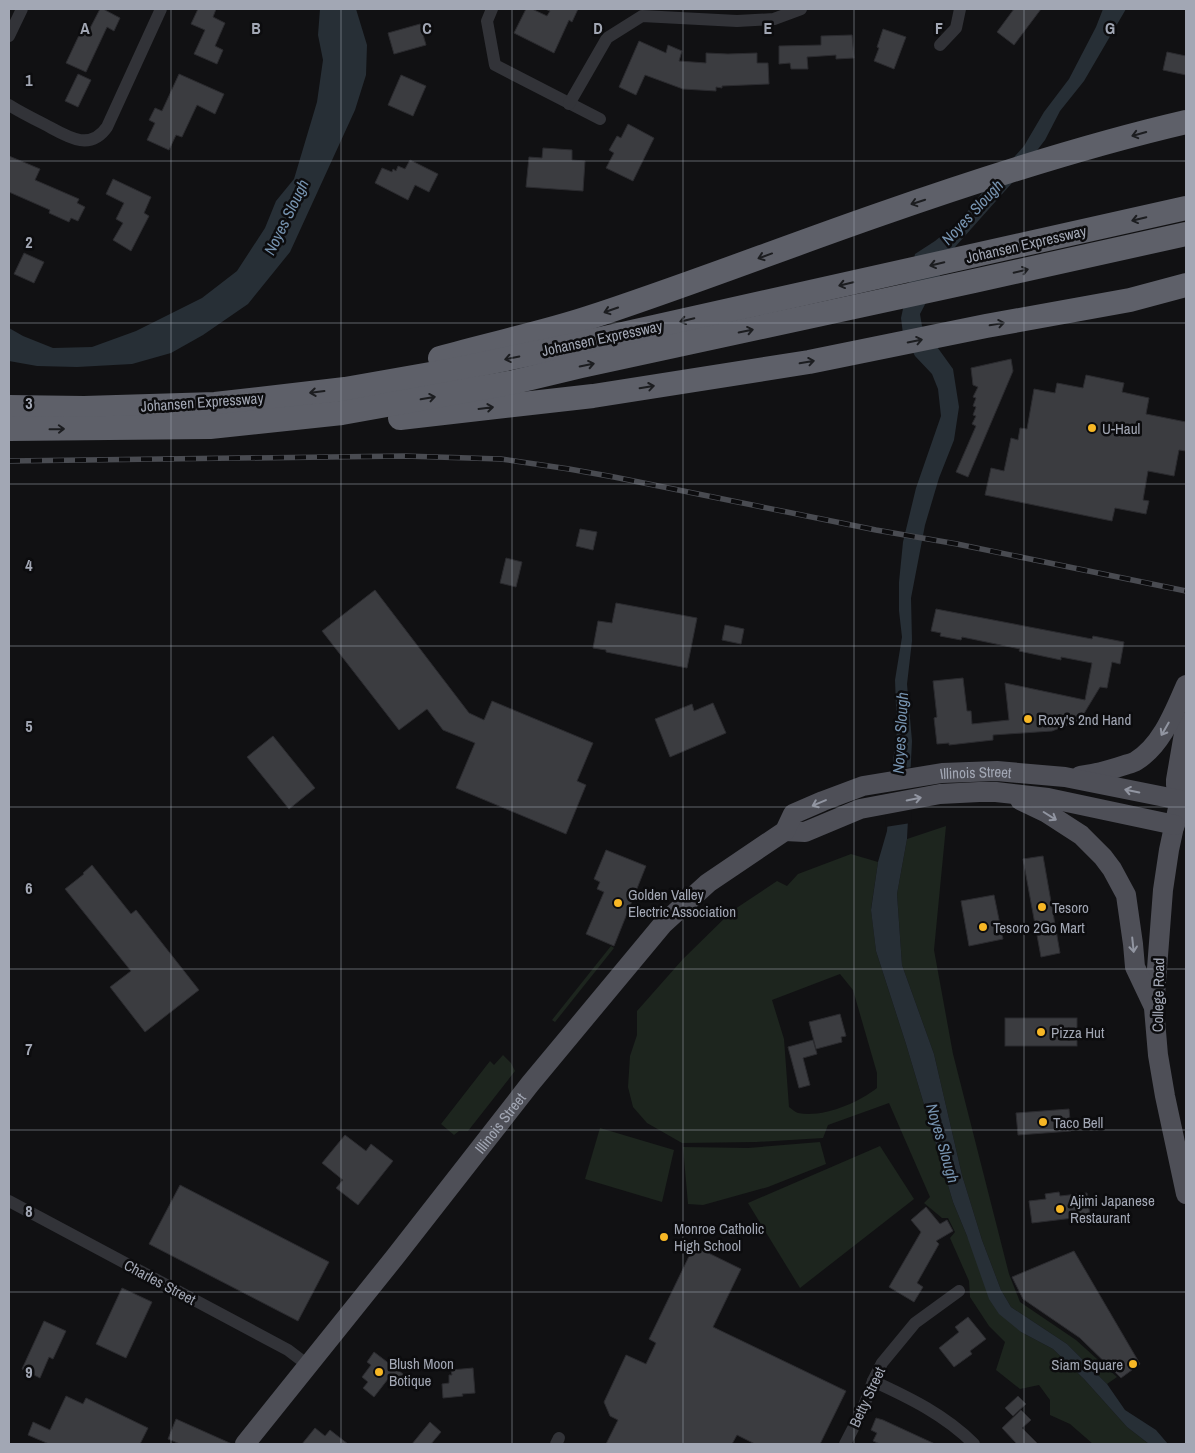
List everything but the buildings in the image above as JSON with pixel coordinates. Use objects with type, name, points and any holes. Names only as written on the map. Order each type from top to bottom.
[{"type":"highway","points":[[345,389],[457,353],[586,319],[964,186],[1149,131],[1186,122]]},
{"type":"highway","name":"Johansen Expressway","points":[[9,407],[84,408],[214,404],[345,389],[453,370],[550,350],[1186,208]]},
{"type":"highway","name":"Johansen Expressway","points":[[9,429],[210,427],[342,413],[514,382],[1186,234]]},
{"type":"highway","points":[[210,427],[375,421],[574,398],[809,362],[986,326],[1130,300],[1186,285]]},
{"type":"highway","points":[[1130,300],[1186,300]]},
{"type":"main road","points":[[1065,777],[1111,770],[1136,761],[1150,750],[1168,725],[1186,685]]},
{"type":"main road","name":"College Road","points":[[1186,722],[1176,780],[1176,785],[1182,795],[1169,850],[1163,890],[1154,1008],[1158,1055],[1165,1096],[1186,1194]]},
{"type":"main road","name":"Illinois Street","points":[[246,1444],[530,1084],[663,924],[708,883],[785,831],[794,814],[863,786],[942,774],[997,771],[1065,777],[1182,795]]},
{"type":"main road","name":"Illinois Street","points":[[785,831],[804,832],[860,809],[940,794],[996,792],[1048,798],[1175,825]]},
{"type":"main road","points":[[1007,793],[1047,813],[1081,835],[1112,869],[1126,895],[1135,967],[1154,1008]]},
{"type":"street","points":[[9,36],[22,9]]},
{"type":"street","points":[[9,105],[75,140],[91,140],[102,134],[107,127],[161,9]]},
{"type":"street","points":[[492,9],[487,22],[495,65],[600,119]]},
{"type":"street","points":[[569,104],[607,38],[642,16],[737,21],[774,19],[801,9]]},
{"type":"street","points":[[940,45],[956,28],[960,9]]},
{"type":"street","name":"Charles Street","points":[[9,1201],[288,1350],[309,1366]]},
{"type":"street","name":"Betty Street","points":[[845,1444],[862,1411],[882,1363],[915,1323],[959,1291]]},
{"type":"street","points":[[873,1381],[932,1410],[974,1444]]},
{"type":"shaded area","points":[[946,826],[934,950],[953,1054],[1009,1274],[1020,1302],[1076,1340],[1117,1377],[1107,1384],[1067,1344],[1011,1307],[1001,1290],[982,1240],[962,1175],[934,1054],[902,965],[897,894],[907,839]]},
{"type":"shaded area","points":[[851,854],[878,862],[871,909],[876,951],[953,1202],[967,1236],[1021,1332],[1053,1349],[1084,1379],[1127,1427],[1149,1444],[1093,1444],[1070,1424],[1050,1415],[1050,1400],[1039,1385],[1020,1389],[996,1370],[1005,1342],[989,1326],[970,1297],[969,1281],[950,1238],[955,1232],[948,1218],[942,1218],[924,1203],[930,1197],[889,1103],[828,1125],[823,1138],[756,1142],[682,1143],[647,1123],[633,1107],[628,1087],[630,1056],[637,1035],[637,1011],[683,959],[732,911],[777,881],[787,886],[798,874]],"holes":[[[840,974],[853,990],[877,1073],[877,1088],[860,1099],[840,1108],[818,1113],[797,1113],[789,1107],[784,1039],[772,1000]]]},
{"type":"shaded area","points":[[611,946],[614,948],[555,1022],[552,1020]]},
{"type":"shaded area","points":[[503,1055],[511,1063],[515,1071],[468,1131],[459,1131],[454,1135],[441,1124],[490,1061],[494,1065]]},
{"type":"shaded area","points":[[600,1128],[674,1150],[662,1202],[585,1179]]},
{"type":"shaded area","points":[[820,1142],[826,1164],[768,1187],[703,1205],[688,1204],[683,1147],[748,1148]]},
{"type":"shaded area","points":[[880,1146],[914,1199],[800,1288],[748,1203]]},
{"type":"water","name":"Noyes Slough","points":[[320,9],[356,9],[367,45],[366,75],[355,110],[290,252],[248,304],[203,335],[171,353],[132,364],[77,367],[37,366],[9,361],[9,328],[53,348],[92,347],[136,331],[202,298],[237,271],[265,228],[276,201],[294,179],[317,102],[323,60],[318,35]]},
{"type":"water","name":"Noyes Slough","points":[[1103,9],[1126,9],[1084,81],[1060,111],[1045,140],[1012,183],[955,247],[920,314],[922,326],[953,369],[959,407],[954,440],[939,478],[925,525],[911,598],[912,641],[907,684],[912,741],[907,839],[897,894],[902,965],[934,1054],[962,1175],[982,1240],[1001,1290],[1011,1307],[1067,1344],[1107,1384],[1125,1410],[1156,1430],[1168,1444],[1149,1444],[1127,1427],[1084,1379],[1053,1349],[1021,1332],[999,1314],[989,1299],[953,1202],[876,951],[871,910],[878,862],[887,831],[897,732],[895,680],[902,637],[899,611],[899,582],[903,542],[916,488],[941,416],[938,389],[932,374],[915,356],[903,334],[901,318],[915,254],[961,220],[981,194],[1024,146],[1044,112],[1069,79],[1096,27]]},
{"type":"pier","points":[[913,767],[911,823],[885,827],[889,770]]},
{"type":"railway","points":[[9,461],[404,456],[501,459],[614,477],[1186,591]]},
{"type":"place","name":"U-Haul","points":[[1092,428]]},
{"type":"place","name":"Roxy's 2nd Hand","points":[[1028,719]]},
{"type":"place","name":"Golden Valley Electric Association","points":[[618,903]]},
{"type":"place","name":"Tesoro","points":[[1042,907]]},
{"type":"place","name":"Tesoro 2Go Mart","points":[[983,927]]},
{"type":"place","name":"Pizza Hut","points":[[1041,1032]]},
{"type":"place","name":"Taco Bell","points":[[1043,1122]]},
{"type":"place","name":"Ajimi Japanese Restaurant","points":[[1060,1209]]},
{"type":"place","name":"Monroe Catholic High School","points":[[664,1237]]},
{"type":"place","name":"Siam Square","points":[[1133,1364]]},
{"type":"place","name":"Blush Moon Botique","points":[[379,1372]]}]
